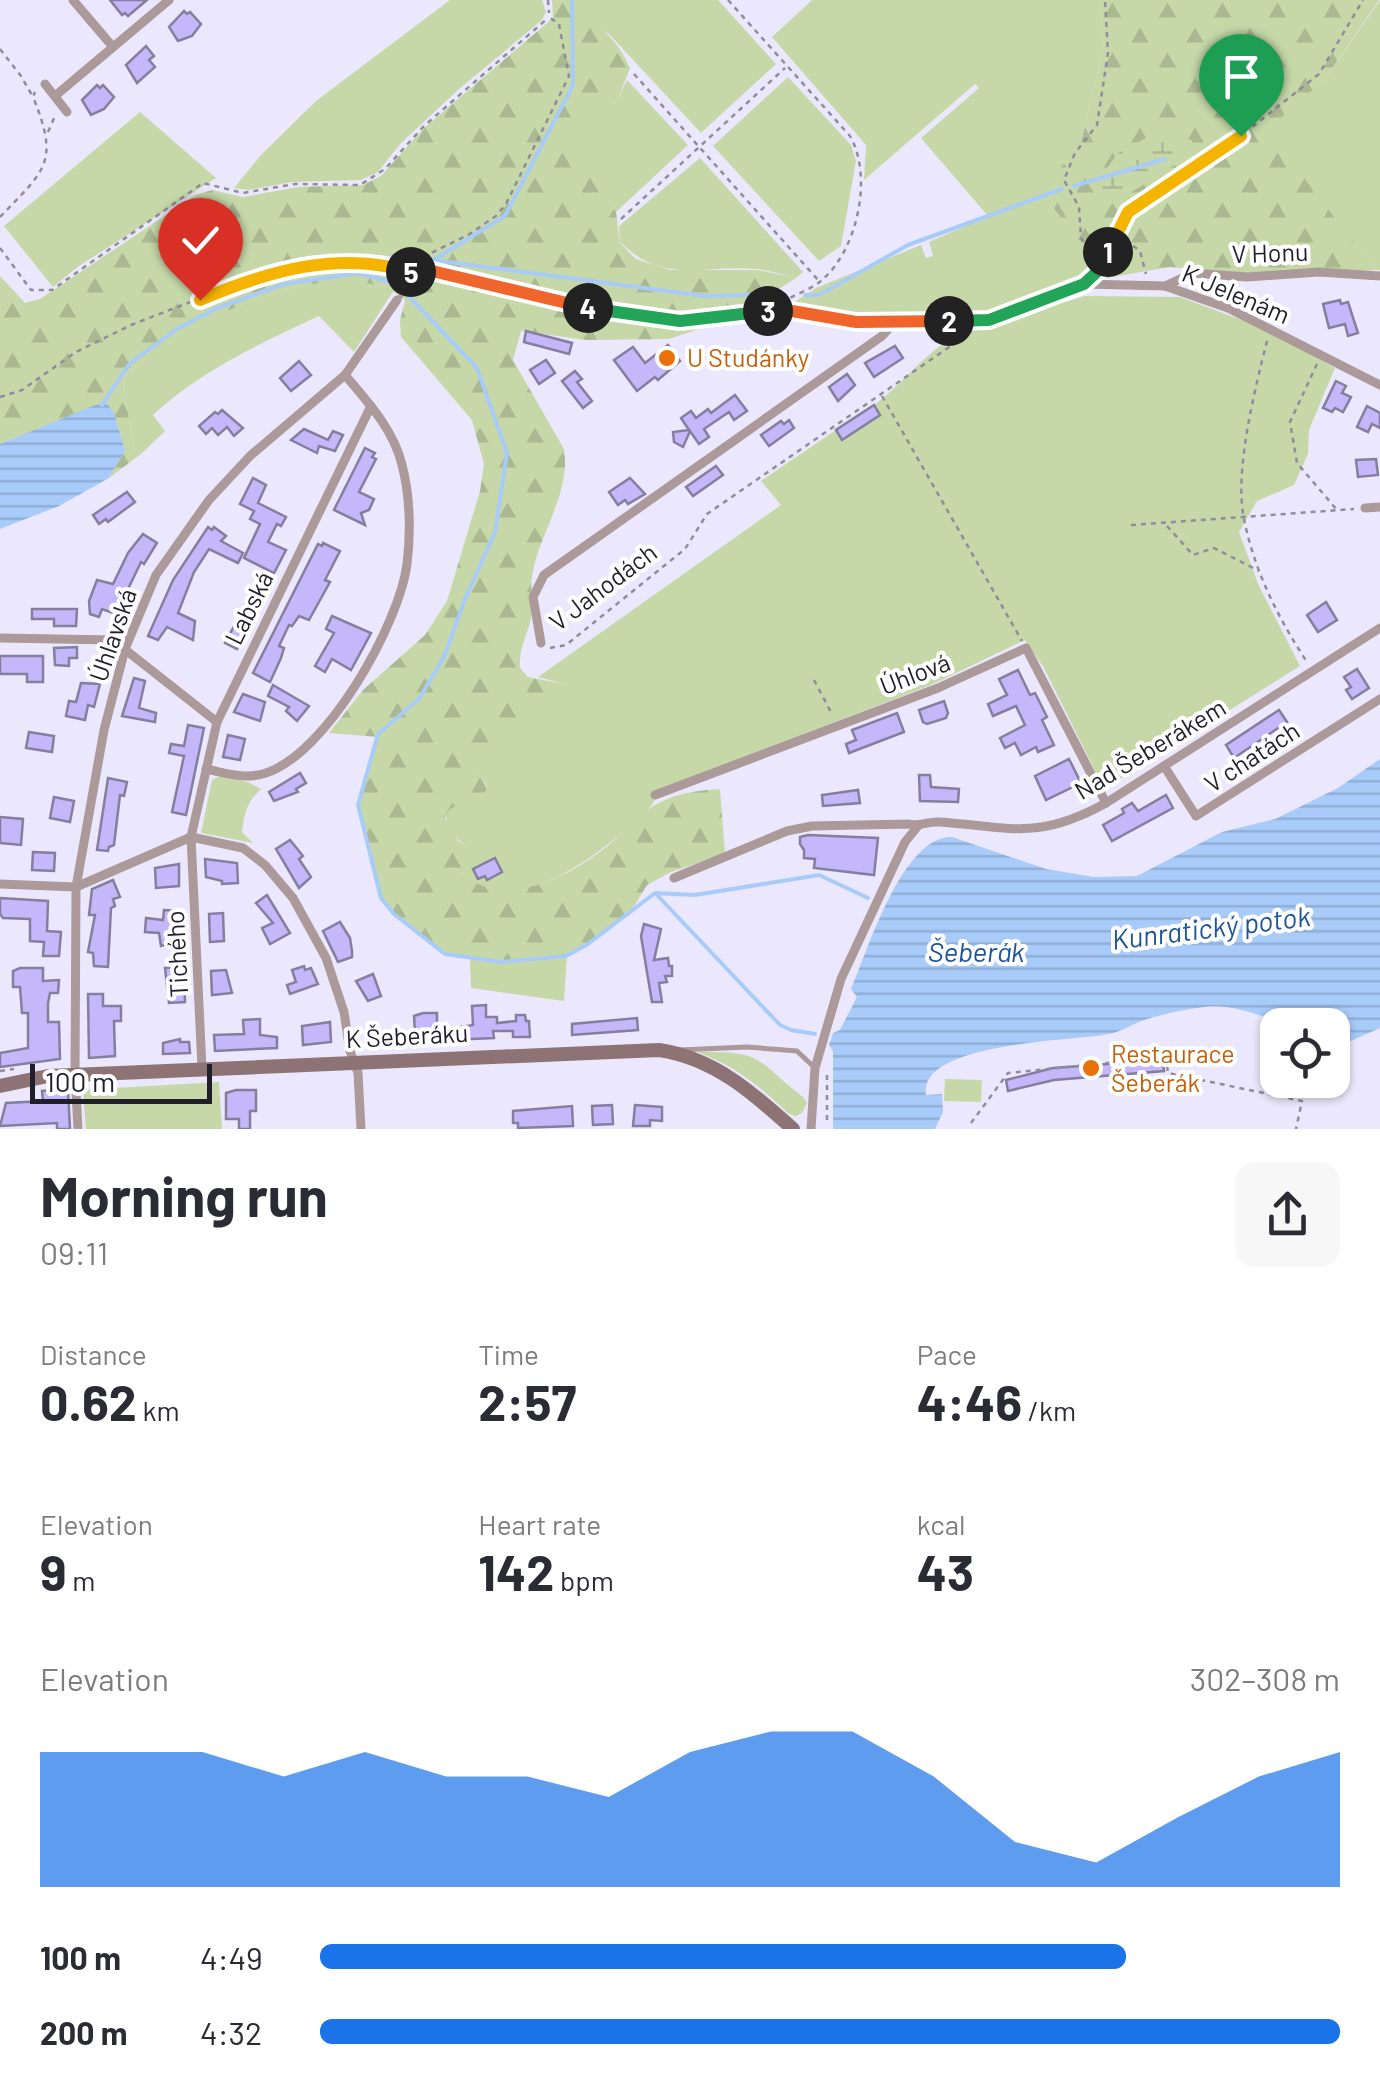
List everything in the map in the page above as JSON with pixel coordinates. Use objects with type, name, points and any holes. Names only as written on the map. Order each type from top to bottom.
[{"type":"street","points":[[73,0],[113,47]]},
{"type":"street","points":[[54,96],[169,0]]},
{"type":"street","points":[[45,84],[65,109]]},
{"type":"street","name":"K Jelenám","points":[[420,274],[432,271],[578,307],[680,321],[786,310],[893,324],[989,320],[1084,284],[1165,286],[1228,308],[1380,385]]},
{"type":"street","name":"V Honu","points":[[1165,286],[1193,273],[1248,277],[1319,272],[1380,276]]},
{"type":"street","name":"Úhlavská","points":[[78,1129],[76,887],[104,730],[126,649],[156,575],[209,500],[250,456],[345,375],[397,300]]},
{"type":"street","name":"V Jahodách","points":[[541,643],[533,597],[544,575],[882,336],[893,324]]},
{"type":"street","points":[[206,769],[244,777],[266,773],[293,759],[326,726],[367,668],[396,600],[407,567],[402,465],[394,442],[345,375]]},
{"type":"street","name":"Labská","points":[[191,837],[216,722],[371,406]]},
{"type":"street","points":[[1365,508],[1380,507]]},
{"type":"street","name":"Nad Šeberákem","points":[[674,878],[798,828],[918,826],[928,822],[1008,830],[1040,828],[1088,813],[1380,628]]},
{"type":"street","points":[[0,638],[113,640],[216,722]]},
{"type":"street","points":[[1026,648],[1106,803]]},
{"type":"street","name":"Úhlová","points":[[655,795],[938,688],[1026,648]]},
{"type":"street","name":"V chatách","points":[[1164,766],[1196,816],[1380,699]]},
{"type":"street","points":[[811,1129],[815,1068],[848,958],[905,842],[918,826]]},
{"type":"street","points":[[0,884],[76,887],[191,837],[243,848],[265,865],[293,898],[326,958],[358,1073],[360,1129]]},
{"type":"street","name":"Tichého","points":[[191,837],[202,1068]]},
{"type":"street","name":"K Šeberáku","points":[[0,1086],[75,1074],[624,1050],[670,1052],[693,1058],[728,1076],[792,1129]]},
{"type":"lane","points":[[397,300],[420,274]]},
{"type":"lane","points":[[670,1052],[747,1046],[797,1052],[815,1068]]},
{"type":"path","points":[[548,0],[549,17]]},
{"type":"path","points":[[728,0],[850,136],[860,153],[859,199],[853,226],[836,265],[820,282],[783,302]]},
{"type":"path","points":[[1102,267],[1081,238],[1078,207],[1064,180],[1076,152],[1098,125],[1108,53],[1105,0]]},
{"type":"path","points":[[1084,284],[1102,267],[1128,212],[1241,136],[1320,74],[1363,0]]},
{"type":"path","points":[[0,397],[22,390],[76,352],[131,325],[242,282],[346,260],[420,274],[431,253],[482,226],[506,204],[569,76],[559,24],[549,17]]},
{"type":"path","points":[[0,248],[31,290],[52,290],[204,183],[243,194],[295,184],[360,185],[385,169],[436,115],[549,17]]},
{"type":"path","points":[[0,49],[22,76],[48,133]]},
{"type":"path","points":[[621,219],[787,66]]},
{"type":"path","points":[[634,74],[820,282]]},
{"type":"path","points":[[22,76],[45,84],[33,97]]},
{"type":"path","points":[[0,217],[35,181],[56,112],[65,109]]},
{"type":"path","points":[[1116,233],[1140,251],[1150,286]]},
{"type":"path","name":"V Jahodách","points":[[541,643],[552,648],[566,646],[685,549],[707,514],[989,320]]},
{"type":"path","points":[[1270,328],[1244,448],[1243,516],[1260,572],[1282,624],[1313,671]]},
{"type":"path","points":[[1322,355],[1290,422],[1298,463],[1338,511]]},
{"type":"path","points":[[881,394],[1026,648]]},
{"type":"path","points":[[1130,526],[1365,508]]},
{"type":"path","points":[[1164,524],[1193,556],[1214,548],[1260,572]]},
{"type":"path","points":[[814,680],[837,724]]},
{"type":"path","points":[[971,1124],[1008,1073],[1166,1057],[1168,1073],[1302,1101],[1296,1129]]},
{"type":"path","points":[[826,1075],[828,1122]]},
{"type":"green space","points":[[450,0],[542,0],[546,12],[542,20],[400,144],[378,172],[361,180],[234,188],[316,101]]},
{"type":"green space","points":[[552,0],[560,0],[601,29],[617,45],[630,68],[618,99],[574,143],[616,212],[620,243],[636,259],[670,270],[758,270],[796,278],[735,317],[669,339],[586,340],[521,331],[513,360],[564,449],[565,466],[559,498],[532,576],[531,617],[520,668],[528,677],[569,685],[471,755],[487,788],[477,801],[453,808],[445,818],[458,841],[481,855],[461,874],[497,889],[516,889],[554,879],[590,859],[659,803],[720,789],[725,854],[671,872],[647,885],[633,908],[588,944],[566,956],[501,962],[448,954],[394,914],[381,898],[358,805],[379,737],[329,733],[363,690],[425,635],[447,601],[480,491],[484,464],[472,420],[401,337],[405,300],[376,285],[341,281],[301,286],[260,298],[182,334],[125,376],[134,448],[141,454],[109,478],[125,450],[114,414],[105,402],[0,444],[0,276],[25,303],[40,299],[196,195],[212,190],[243,197],[298,187],[363,185],[381,176],[424,128],[553,18]]},
{"type":"green space","points":[[560,0],[718,0],[776,64],[701,133],[610,35]]},
{"type":"green space","points":[[812,0],[1099,0],[1104,45],[1080,147],[1057,175],[1093,257],[1063,283],[990,312],[908,319],[790,305],[816,288],[921,245],[926,258],[933,256],[929,242],[988,216],[921,138],[979,88],[975,84],[864,180],[866,145],[772,37]]},
{"type":"green space","points":[[1099,0],[1379,0],[1324,80],[1267,130],[1375,270],[1244,274],[1170,267],[1060,286],[1093,257],[1039,190],[1080,147],[1104,45]]},
{"type":"green space","points":[[1380,0],[1380,270],[1375,270],[1266,130],[1324,80]]},
{"type":"green space","points":[[788,77],[851,145],[856,161],[841,246],[819,261],[713,146]]},
{"type":"green space","points":[[627,80],[688,145],[616,212],[573,143],[618,99]]},
{"type":"green space","points":[[140,112],[216,178],[79,266],[53,287],[4,226]]},
{"type":"green space","points":[[1155,133],[1192,140],[1193,153],[1108,207],[1093,189],[1117,154]]},
{"type":"green space","points":[[700,158],[803,272],[796,278],[756,269],[668,269],[636,256],[620,242],[619,226]]},
{"type":"green space","points":[[355,280],[394,290],[354,352],[319,316],[211,371],[171,399],[153,415],[165,431],[141,454],[134,448],[123,384],[125,376],[147,357],[202,323],[264,296],[295,287]]},
{"type":"green space","points":[[1085,296],[1180,297],[1263,328],[1335,368],[1309,430],[1308,454],[1294,485],[1257,501],[1239,532],[1259,586],[1300,666],[1104,789],[1044,668],[1025,640],[931,685],[658,790],[649,808],[607,845],[546,882],[502,890],[481,886],[461,874],[480,855],[451,831],[447,810],[480,799],[487,787],[470,755],[568,685],[538,677],[781,505],[761,481],[836,430],[842,439],[879,416],[874,405],[942,345],[973,328]]},
{"type":"green space","points":[[220,776],[261,789],[249,803],[243,825],[242,832],[253,843],[201,833],[212,780]]},
{"type":"green space","points":[[567,955],[564,1001],[471,988],[470,956],[501,962]]},
{"type":"green space","points":[[697,1052],[736,1053],[758,1060],[803,1097],[807,1103],[802,1113],[789,1114],[746,1078]]},
{"type":"green space","points":[[945,1079],[982,1080],[981,1102],[944,1101]]},
{"type":"green space","points":[[219,1082],[222,1129],[86,1129],[83,1093],[96,1086],[97,1089]]},
{"type":"water","points":[[105,401],[114,413],[125,450],[109,478],[59,506],[0,529],[0,444]]},
{"type":"water","name":"Šeberák","points":[[1380,759],[1380,1028],[1350,1041],[1350,1008],[1260,1008],[1260,1015],[1230,1008],[1182,1010],[1113,1033],[1001,1047],[946,1064],[930,1077],[926,1095],[942,1094],[943,1112],[935,1129],[833,1129],[833,1051],[829,1045],[833,1033],[840,1030],[857,997],[851,989],[889,898],[918,855],[934,842],[952,837],[1046,869],[1094,877],[1137,876],[1222,832],[1275,819],[1338,788]]},
{"type":"building","points":[[110,0],[147,0],[128,16],[122,15]]},
{"type":"building","points":[[184,11],[201,24],[192,36],[178,41],[169,27]]},
{"type":"building","points":[[146,46],[154,56],[149,60],[155,67],[137,83],[126,65]]},
{"type":"building","points":[[97,85],[103,85],[114,97],[104,109],[91,115],[82,100]]},
{"type":"building","points":[[1340,300],[1341,304],[1348,302],[1358,333],[1348,336],[1345,324],[1329,328],[1323,304]]},
{"type":"building","points":[[526,331],[572,343],[569,354],[524,342]]},
{"type":"building","points":[[668,345],[680,361],[637,391],[614,360],[633,347],[645,363]]},
{"type":"building","points":[[895,346],[903,358],[874,377],[865,363]]},
{"type":"building","points":[[546,360],[555,373],[539,384],[530,370]]},
{"type":"building","points":[[299,361],[311,375],[291,391],[280,378]]},
{"type":"building","points":[[575,371],[582,379],[577,382],[592,401],[583,408],[562,381]]},
{"type":"building","points":[[847,374],[855,385],[838,401],[829,387]]},
{"type":"building","points":[[1336,381],[1346,386],[1342,393],[1351,397],[1343,412],[1323,408]]},
{"type":"building","points":[[735,395],[747,411],[734,420],[729,412],[704,429],[709,437],[699,444],[690,431],[683,447],[674,442],[673,432],[689,430],[681,418],[691,411],[696,418],[708,409],[711,413]]},
{"type":"building","points":[[874,405],[880,415],[842,440],[836,430]]},
{"type":"building","points":[[1367,406],[1380,413],[1380,428],[1372,424],[1368,432],[1357,427]]},
{"type":"building","points":[[222,410],[243,428],[234,436],[227,427],[218,435],[212,428],[206,434],[199,426]]},
{"type":"building","points":[[789,420],[794,428],[769,446],[761,435]]},
{"type":"building","points":[[304,429],[328,440],[333,431],[343,435],[335,451],[319,446],[317,453],[291,440]]},
{"type":"building","points":[[365,448],[375,453],[372,457],[376,459],[359,492],[374,499],[369,510],[361,513],[365,525],[334,510]]},
{"type":"building","points":[[1376,459],[1378,475],[1358,477],[1356,460]]},
{"type":"building","points":[[716,466],[723,475],[693,496],[686,487]]},
{"type":"building","points":[[253,478],[266,485],[258,503],[286,517],[281,526],[277,524],[268,542],[286,550],[274,573],[244,558],[260,524],[250,519],[254,511],[240,504]]},
{"type":"building","points":[[630,478],[645,494],[618,505],[609,492]]},
{"type":"building","points":[[127,492],[135,502],[99,524],[93,515]]},
{"type":"building","points":[[208,527],[214,527],[226,536],[221,541],[243,553],[238,563],[209,549],[194,572],[178,613],[195,621],[193,640],[167,627],[158,640],[148,636],[173,580]]},
{"type":"building","points":[[143,534],[157,543],[144,564],[141,562],[116,614],[102,609],[99,617],[90,614],[89,601],[97,580],[113,584],[128,553]]},
{"type":"building","points":[[318,544],[340,551],[325,580],[330,582],[309,620],[299,616],[289,625],[270,682],[253,673]]},
{"type":"building","points":[[249,598],[260,603],[237,649],[225,643]]},
{"type":"building","points":[[1326,602],[1337,620],[1318,632],[1307,615]]},
{"type":"building","points":[[32,609],[77,609],[76,626],[54,626],[54,619],[32,619]]},
{"type":"building","points":[[332,616],[371,633],[351,670],[332,659],[325,672],[315,666],[334,633],[326,629]]},
{"type":"building","points":[[77,647],[77,658],[69,658],[69,666],[55,665],[54,648]]},
{"type":"building","points":[[0,656],[43,656],[43,682],[27,682],[27,674],[0,674]]},
{"type":"building","points":[[1357,669],[1369,688],[1352,699],[1346,690],[1351,687],[1344,677]]},
{"type":"building","points":[[1018,670],[1047,717],[1042,720],[1054,745],[1038,752],[1036,747],[1021,755],[1015,743],[1005,748],[1000,738],[1025,725],[1016,706],[993,716],[988,704],[1007,695],[999,679]]},
{"type":"building","points":[[134,678],[145,681],[139,708],[156,713],[155,722],[122,716]]},
{"type":"building","points":[[81,683],[100,684],[94,707],[88,705],[85,720],[66,716],[69,701],[76,702]]},
{"type":"building","points":[[273,685],[309,706],[297,721],[286,711],[289,707],[268,696]]},
{"type":"building","points":[[243,694],[265,702],[260,721],[234,712]]},
{"type":"building","points":[[944,701],[946,718],[923,722],[919,710]]},
{"type":"building","points":[[1279,710],[1287,722],[1234,758],[1226,745]]},
{"type":"building","points":[[897,713],[904,732],[849,753],[846,744],[856,740],[852,730]]},
{"type":"building","points":[[188,725],[204,728],[186,815],[172,812],[184,756],[169,753],[171,744],[184,746]]},
{"type":"building","points":[[29,732],[54,736],[52,752],[26,748]]},
{"type":"building","points":[[228,735],[245,739],[240,760],[223,757]]},
{"type":"building","points":[[1069,759],[1081,783],[1046,800],[1035,776]]},
{"type":"building","points":[[300,773],[306,783],[296,789],[298,792],[274,801],[269,792]]},
{"type":"building","points":[[919,775],[930,775],[931,787],[959,789],[958,802],[920,801]]},
{"type":"building","points":[[108,778],[127,782],[124,796],[120,795],[114,845],[108,851],[97,850]]},
{"type":"building","points":[[858,790],[860,803],[823,806],[822,795]]},
{"type":"building","points":[[1166,795],[1173,808],[1112,841],[1103,825],[1124,813],[1122,809],[1132,803],[1138,811]]},
{"type":"building","points":[[54,797],[74,801],[70,822],[50,818]]},
{"type":"building","points":[[0,817],[23,819],[21,845],[0,843]]},
{"type":"building","points":[[800,837],[878,838],[874,875],[814,868],[815,859],[804,858],[800,844]]},
{"type":"building","points":[[290,840],[303,856],[299,859],[311,877],[299,888],[276,849]]},
{"type":"building","points":[[33,852],[55,853],[54,871],[32,870]]},
{"type":"building","points":[[495,858],[502,872],[487,880],[485,876],[478,879],[473,869]]},
{"type":"building","points":[[205,859],[237,863],[238,883],[222,884],[206,877]]},
{"type":"building","points":[[179,864],[179,886],[156,888],[155,868]]},
{"type":"building","points":[[113,880],[120,897],[113,899],[115,906],[111,908],[108,967],[94,966],[93,953],[88,952],[95,915],[89,915],[92,889]]},
{"type":"building","points":[[267,895],[290,933],[270,944],[262,928],[273,923],[256,903]]},
{"type":"building","points":[[0,898],[48,901],[47,931],[61,932],[59,956],[43,956],[44,942],[30,941],[30,919],[3,918]]},
{"type":"building","points":[[164,910],[179,911],[179,926],[176,942],[161,946],[159,933],[145,932],[146,918],[163,920]]},
{"type":"building","points":[[223,913],[224,941],[210,942],[209,914]]},
{"type":"building","points":[[340,922],[350,938],[352,957],[338,962],[323,931]]},
{"type":"building","points":[[644,924],[661,929],[654,960],[668,958],[672,966],[672,976],[665,976],[667,982],[659,983],[662,1002],[652,1002],[641,936]]},
{"type":"building","points":[[304,966],[305,970],[311,968],[318,984],[290,994],[287,985],[296,982],[292,970]]},
{"type":"building","points":[[184,967],[185,1002],[169,1003],[165,968]]},
{"type":"building","points":[[43,968],[43,981],[59,980],[58,993],[50,993],[48,1022],[59,1022],[60,1059],[0,1067],[0,1053],[28,1048],[28,1013],[22,1013],[20,987],[13,987],[13,971]]},
{"type":"building","points":[[226,970],[232,993],[212,995],[211,971]]},
{"type":"building","points":[[373,974],[381,996],[368,1001],[356,981]]},
{"type":"building","points":[[88,994],[103,994],[103,1006],[121,1006],[121,1021],[114,1021],[115,1056],[89,1058]]},
{"type":"building","points":[[486,1005],[486,1017],[497,1017],[497,1023],[516,1021],[516,1015],[525,1015],[530,1037],[513,1037],[513,1031],[493,1031],[494,1038],[449,1040],[448,1029],[473,1025],[472,1006]]},
{"type":"building","points":[[437,1013],[437,1031],[415,1032],[414,1016]]},
{"type":"building","points":[[637,1018],[638,1030],[572,1035],[572,1024]]},
{"type":"building","points":[[260,1019],[260,1035],[277,1037],[277,1048],[215,1051],[214,1035],[244,1034],[243,1020]]},
{"type":"building","points":[[330,1022],[331,1042],[303,1045],[302,1026]]},
{"type":"building","points":[[180,1039],[189,1042],[190,1053],[163,1054],[163,1043]]},
{"type":"building","points":[[1163,1060],[1164,1071],[1054,1080],[1008,1091],[1006,1080],[1053,1068]]},
{"type":"building","points":[[68,1090],[70,1129],[57,1129],[57,1123],[0,1126],[6,1103],[43,1101],[42,1091]]},
{"type":"building","points":[[256,1090],[256,1111],[250,1111],[250,1129],[239,1129],[239,1119],[226,1119],[226,1093]]},
{"type":"building","points":[[612,1105],[613,1124],[593,1125],[592,1106]]},
{"type":"building","points":[[635,1105],[662,1107],[662,1121],[650,1120],[650,1126],[633,1126]]},
{"type":"building","points":[[572,1106],[573,1126],[518,1128],[518,1123],[513,1123],[513,1111]]},
{"type":"waterway","points":[[435,259],[505,216],[573,85],[572,0]]},
{"type":"waterway","points":[[1074,186],[1165,159]]},
{"type":"waterway","points":[[805,295],[819,295],[908,245],[1062,189]]},
{"type":"waterway","points":[[359,273],[390,257],[421,259]]},
{"type":"waterway","points":[[433,260],[705,296],[781,294]]},
{"type":"waterway","name":"Kunratický potok","points":[[102,405],[130,363],[177,329],[217,308],[284,284],[359,273],[397,284],[477,368],[507,453],[495,532],[444,657],[419,699],[378,734],[358,805],[381,898],[394,914],[445,954],[501,962],[566,956],[655,893],[695,895],[819,875],[868,898]]},
{"type":"waterway","points":[[657,895],[780,1025],[815,1034]]},
{"type":"place","name":"U Studánky","points":[[667,358]]},
{"type":"place","name":"Restaurace Šeberák","points":[[1091,1068]]},
{"type":"route","points":[[200,300],[282,271],[346,260],[420,274],[432,271],[578,307],[680,321],[786,310],[893,324],[989,320],[1084,284],[1102,267],[1128,212],[1241,136]]}]
